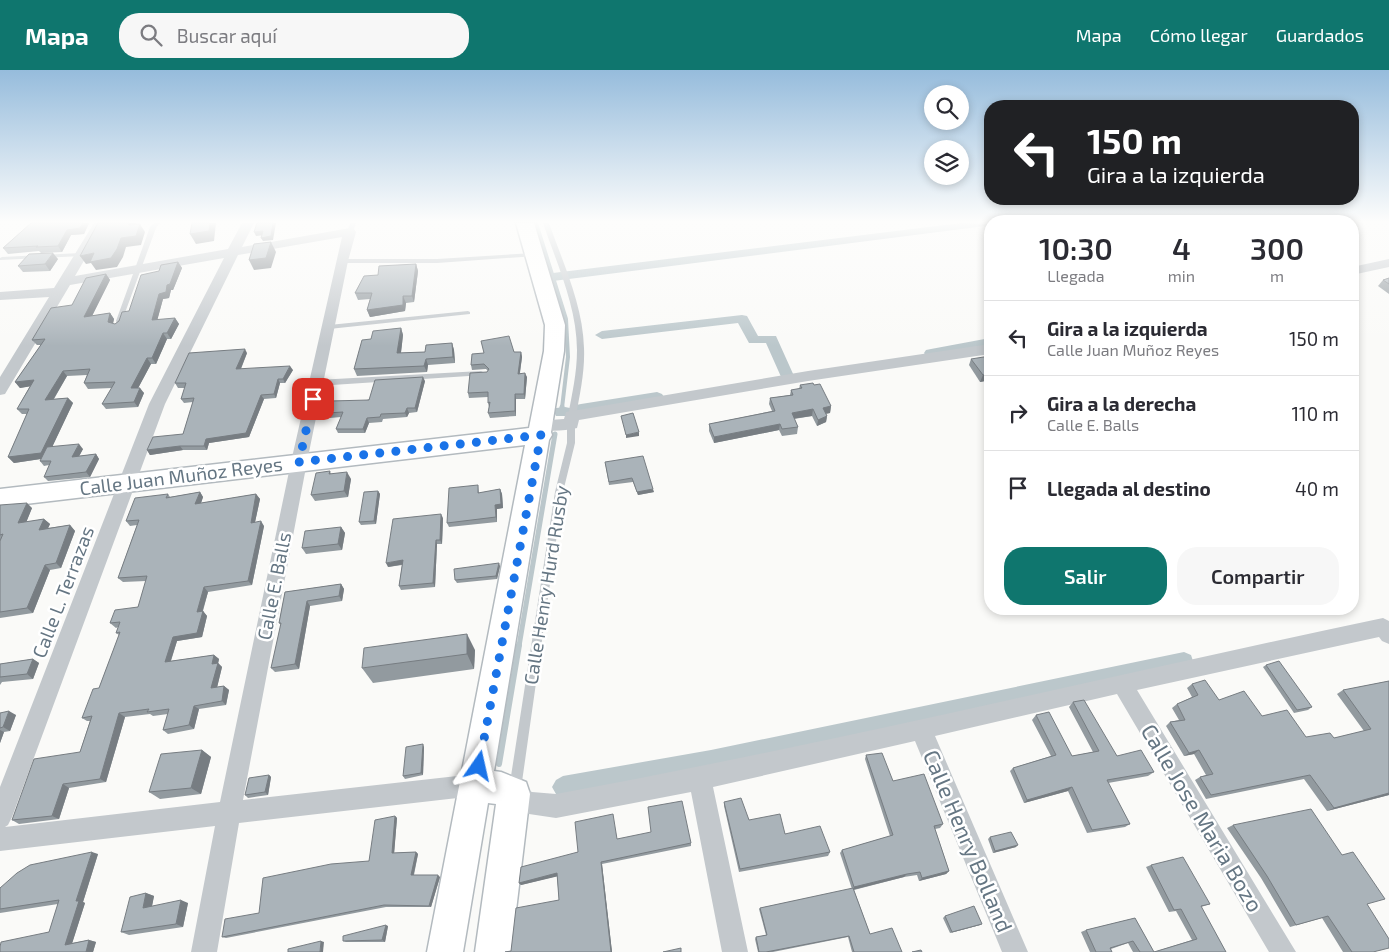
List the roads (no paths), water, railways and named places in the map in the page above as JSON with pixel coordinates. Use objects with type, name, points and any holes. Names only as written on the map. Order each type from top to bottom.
[{"type":"street","points":[[0,390],[75,264]]},
{"type":"street","points":[[0,296],[61,287],[165,264]]},
{"type":"street","name":"Calle L. Terrazas","points":[[0,817],[157,404],[226,264]]},
{"type":"street","name":"Calle E. Balls","points":[[204,952],[229,814],[299,462],[330,326],[341,264]]},
{"type":"street","name":"Calle Henry Hurd Rusby","points":[[445,952],[554,351],[555,325],[537,264]]},
{"type":"street","points":[[1359,270],[1388,264]]},
{"type":"street","points":[[541,430],[572,420],[808,376],[984,350]]},
{"type":"street","name":"Calle Juan Muñoz Reyes","points":[[0,498],[127,484],[541,430]]},
{"type":"street","points":[[0,839],[475,785],[501,788],[529,803],[556,806],[700,779],[1122,683],[1386,631]]},
{"type":"street","name":"Calle Jose Maria Bozo","points":[[1122,683],[1282,952]]},
{"type":"street","name":"Calle Henry Bolland","points":[[921,730],[1015,952]]},
{"type":"street","points":[[700,779],[735,952]]},
{"type":"street","name":"Calle Henry Hurd Rusby","points":[[493,952],[514,794]]},
{"type":"lane","points":[[118,326],[141,264]]},
{"type":"lane","name":"Calle Henry Hurd Rusby","points":[[514,794],[559,492],[572,443],[572,420],[580,355],[580,339],[576,316],[559,264]]},
{"type":"lane","points":[[330,326],[468,313]]},
{"type":"lane","points":[[317,383],[485,373]]},
{"type":"waterway","points":[[549,264],[566,319],[568,357],[562,408]]},
{"type":"waterway","points":[[553,277],[656,264]]},
{"type":"waterway","points":[[602,335],[742,319],[754,340],[771,339],[787,376]]},
{"type":"waterway","points":[[931,353],[984,343]]},
{"type":"waterway","points":[[581,409],[657,397]]},
{"type":"waterway","points":[[561,412],[562,407]]},
{"type":"waterway","points":[[519,646],[555,434]]},
{"type":"waterway","points":[[499,764],[519,645]]},
{"type":"waterway","points":[[563,787],[711,760],[1184,661]]}]
